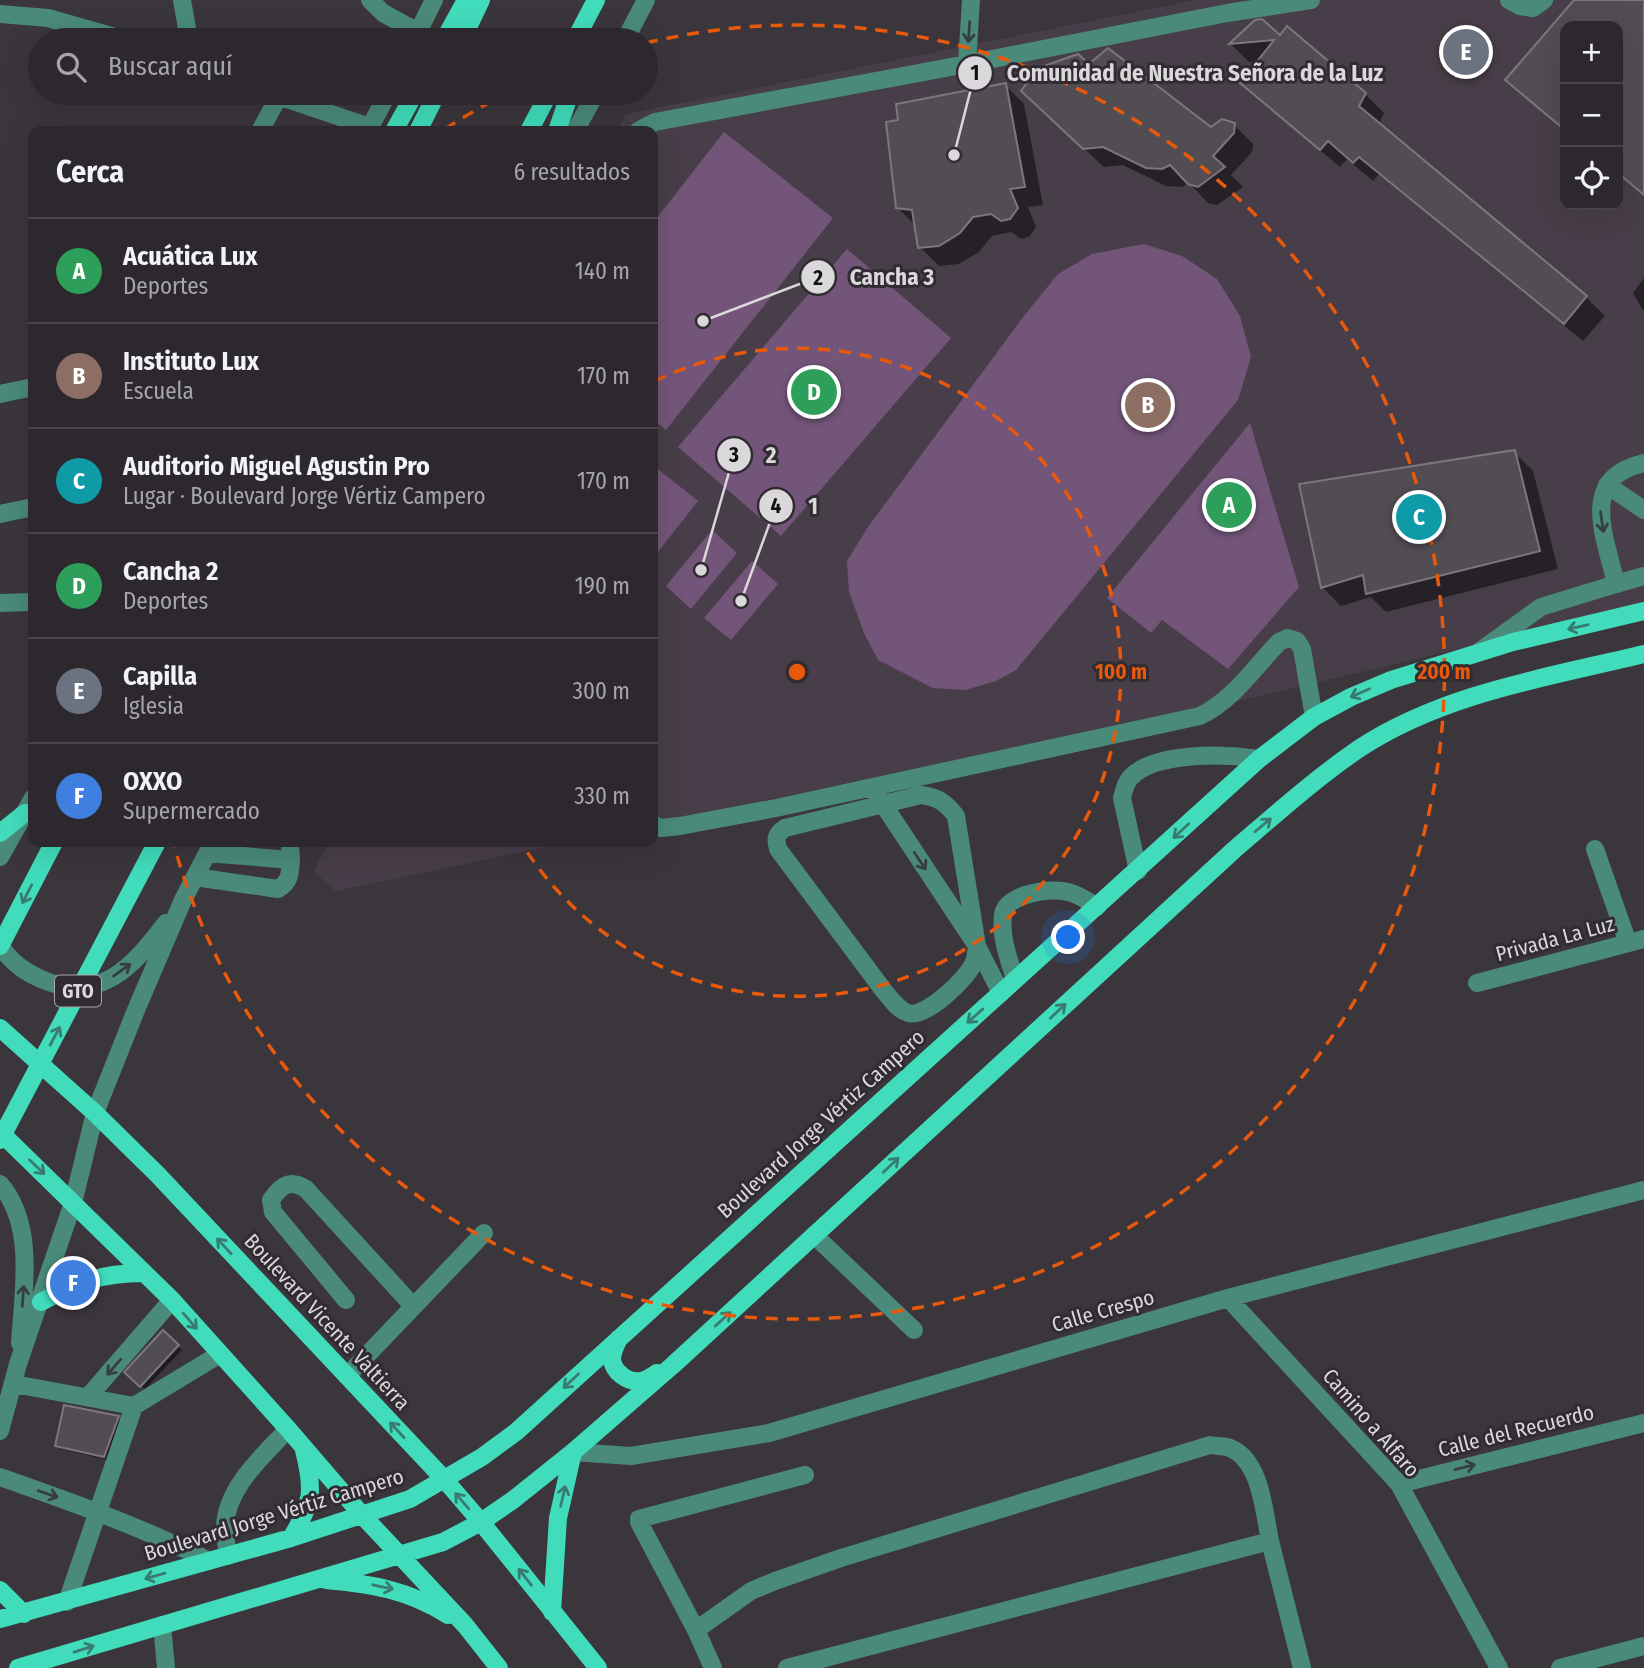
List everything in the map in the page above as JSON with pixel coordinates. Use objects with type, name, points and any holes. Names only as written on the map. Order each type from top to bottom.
[{"type":"main road","points":[[451,28],[466,0]]},
{"type":"main road","points":[[468,28],[481,0]]},
{"type":"main road","points":[[582,28],[596,0]]},
{"type":"main road","points":[[592,28],[602,0]]},
{"type":"main road","points":[[397,126],[408,105]]},
{"type":"main road","points":[[421,126],[431,105]]},
{"type":"main road","points":[[532,126],[543,105]]},
{"type":"main road","points":[[559,126],[566,105]]},
{"type":"main road","name":"Boulevard Jorge Vértiz Campero","points":[[0,1619],[291,1538],[410,1499],[482,1457],[516,1432],[1259,759],[1314,717],[1391,680],[1479,652],[1644,611]]},
{"type":"main road","points":[[18,1668],[443,1542],[481,1522],[573,1452],[673,1365],[1235,849],[1313,783],[1362,747],[1413,720],[1476,695],[1644,654]]},
{"type":"main road","points":[[0,833],[28,806]]},
{"type":"main road","points":[[0,946],[51,847]]},
{"type":"main road","name":"GTO","points":[[0,1140],[154,847]]},
{"type":"main road","name":"Boulevard Vicente Valtierra","points":[[0,1028],[95,1113],[158,1175],[444,1479],[598,1668]]},
{"type":"main road","points":[[0,1132],[172,1300],[362,1515],[465,1625],[499,1668]]},
{"type":"main road","points":[[41,1302],[80,1282],[103,1275],[144,1273]]},
{"type":"main road","points":[[621,1335],[613,1351],[612,1361],[615,1370],[627,1379],[641,1381],[673,1365]]},
{"type":"main road","points":[[291,1538],[306,1514],[310,1495],[310,1472],[303,1446]]},
{"type":"main road","points":[[552,1612],[558,1518],[573,1452]]},
{"type":"main road","points":[[315,1578],[386,1587],[435,1606],[465,1625]]},
{"type":"main road","points":[[0,1590],[24,1614]]},
{"type":"street","points":[[182,0],[187,28]]},
{"type":"street","points":[[370,0],[405,28]]},
{"type":"street","points":[[420,28],[434,0]]},
{"type":"street","points":[[631,28],[646,0]]},
{"type":"street","points":[[967,64],[971,0]]},
{"type":"street","points":[[647,126],[655,122],[1214,15],[1311,0]]},
{"type":"street","points":[[1508,0],[1533,8],[1544,0]]},
{"type":"street","points":[[0,14],[48,18],[83,28]]},
{"type":"street","points":[[262,126],[270,105]]},
{"type":"street","points":[[302,105],[361,126]]},
{"type":"street","points":[[371,126],[382,105]]},
{"type":"street","points":[[578,126],[589,105]]},
{"type":"street","points":[[0,394],[28,388]]},
{"type":"street","points":[[1616,584],[1601,520],[1600,501],[1607,485],[1618,473],[1644,463]]},
{"type":"street","points":[[1607,485],[1644,510]]},
{"type":"street","points":[[0,514],[28,508]]},
{"type":"street","points":[[1479,652],[1541,607],[1644,576]]},
{"type":"street","points":[[0,603],[28,602]]},
{"type":"street","points":[[658,827],[680,826],[776,808],[1200,716],[1227,698],[1279,642],[1288,638],[1297,641],[1302,649],[1314,717]]},
{"type":"street","points":[[1138,871],[1122,798],[1125,786],[1132,776],[1168,760],[1189,757],[1231,755],[1259,759]]},
{"type":"street","points":[[871,786],[977,946],[1000,993]]},
{"type":"street","points":[[921,794],[935,796],[947,805],[956,816],[977,946],[974,962],[964,979],[920,1013],[909,1014],[900,1008],[884,991],[778,849],[775,840],[778,833],[785,828],[921,794]]},
{"type":"street","points":[[0,857],[28,807]]},
{"type":"street","points":[[776,808],[785,828]]},
{"type":"street","points":[[18,1364],[74,1203],[95,1113],[183,900],[210,847],[290,860]]},
{"type":"street","points":[[195,877],[278,889],[285,885],[290,877],[290,847]]},
{"type":"street","points":[[1595,849],[1636,941]]},
{"type":"street","points":[[1015,979],[1004,936],[1003,916],[1005,907],[1013,899],[1067,891],[1097,906]]},
{"type":"street","points":[[0,946],[13,961],[38,978],[67,988],[86,988],[116,975],[136,959],[183,900]]},
{"type":"street","name":"Privada La Luz","points":[[1477,983],[1636,941]]},
{"type":"street","points":[[346,1300],[273,1212],[271,1200],[278,1189],[287,1183],[297,1183],[315,1198],[413,1306]]},
{"type":"street","points":[[0,1184],[8,1194],[20,1222],[25,1268],[18,1364],[0,1431]]},
{"type":"street","name":"Calle Crespo","points":[[573,1452],[631,1456],[769,1433],[1228,1298],[1644,1190]]},
{"type":"street","points":[[347,1376],[484,1233]]},
{"type":"street","points":[[814,1235],[914,1330]]},
{"type":"street","name":"Camino a Alfaro","points":[[1228,1298],[1399,1483],[1499,1668]]},
{"type":"street","points":[[88,1397],[172,1300]]},
{"type":"street","points":[[67,1602],[134,1406],[219,1354]]},
{"type":"street","points":[[14,1384],[134,1406]]},
{"type":"street","name":"Calle del Recuerdo","points":[[1399,1483],[1644,1423]]},
{"type":"street","points":[[228,1556],[225,1527],[238,1488],[251,1468],[288,1429]]},
{"type":"street","points":[[696,1630],[751,1591],[788,1576],[1186,1450],[1210,1445],[1229,1448],[1243,1457],[1253,1471],[1302,1668]]},
{"type":"street","points":[[713,1668],[639,1519],[805,1475]]},
{"type":"street","points":[[0,1477],[155,1534],[209,1561]]},
{"type":"street","points":[[787,1668],[1270,1541]]},
{"type":"street","points":[[162,1625],[166,1668]]},
{"type":"street","points":[[1560,1668],[1644,1646]]},
{"type":"shaded area","points":[[1196,0],[1644,0],[1644,605],[1265,695],[658,823],[658,126],[620,126],[626,114]]},
{"type":"shaded area","points":[[724,132],[833,218],[666,430],[658,423],[658,217]]},
{"type":"shaded area","points":[[1144,244],[1182,256],[1217,279],[1240,316],[1251,357],[1238,400],[1016,670],[996,681],[965,690],[933,688],[878,660],[864,633],[849,592],[847,561],[868,527],[1058,274],[1092,254]]},
{"type":"shaded area","points":[[847,249],[951,338],[781,536],[678,447]]},
{"type":"shaded area","points":[[1250,423],[1299,587],[1228,669],[1162,620],[1151,633],[1107,598]]},
{"type":"shaded area","points":[[658,469],[698,501],[658,552]]},
{"type":"shaded area","points":[[712,530],[737,553],[691,609],[666,586]]},
{"type":"shaded area","points":[[752,561],[778,584],[731,640],[704,618]]},
{"type":"shaded area","points":[[326,847],[546,847],[336,891],[314,872]]},
{"type":"building","points":[[1574,0],[1644,0],[1644,195],[1623,177],[1623,21],[1560,21],[1560,126],[1505,80]]},
{"type":"building","points":[[1262,19],[1280,35],[1287,26],[1366,93],[1359,106],[1587,296],[1564,324],[1359,157],[1353,163],[1328,141],[1320,150],[1240,83],[1274,40],[1229,44],[1255,20]]},
{"type":"building","points":[[1108,48],[1211,127],[1222,119],[1235,123],[1234,133],[1213,156],[1225,167],[1198,187],[1188,184],[1170,165],[1162,169],[1146,168],[1103,147],[1083,149],[1021,91],[1038,68],[1078,54],[1089,64]]},
{"type":"building","points":[[1006,83],[1025,187],[1010,189],[1018,208],[1010,219],[1001,221],[991,214],[973,217],[960,233],[939,246],[918,248],[912,210],[896,208],[886,122],[898,120],[896,104]]},
{"type":"building","points":[[1515,450],[1540,551],[1366,594],[1363,575],[1321,588],[1299,484]]},
{"type":"building","points":[[163,1330],[179,1345],[140,1387],[124,1372]]},
{"type":"building","points":[[64,1405],[119,1416],[104,1457],[55,1446]]},
{"type":"place","name":"Capilla","points":[[1466,52]]},
{"type":"place","name":"Comunidad de Nuestra Señora de la Luz","points":[[954,155]]},
{"type":"place","name":"Cancha 3","points":[[703,321]]},
{"type":"place","name":"Cancha 2","points":[[814,392]]},
{"type":"place","name":"Instituto Lux","points":[[1148,405]]},
{"type":"place","name":"Acuática Lux","points":[[1229,505]]},
{"type":"place","name":"Auditorio Miguel Agustin Pro","points":[[1419,517]]},
{"type":"place","name":"2","points":[[701,570]]},
{"type":"place","name":"1","points":[[741,601]]},
{"type":"place","name":"OXXO","points":[[73,1283]]}]
